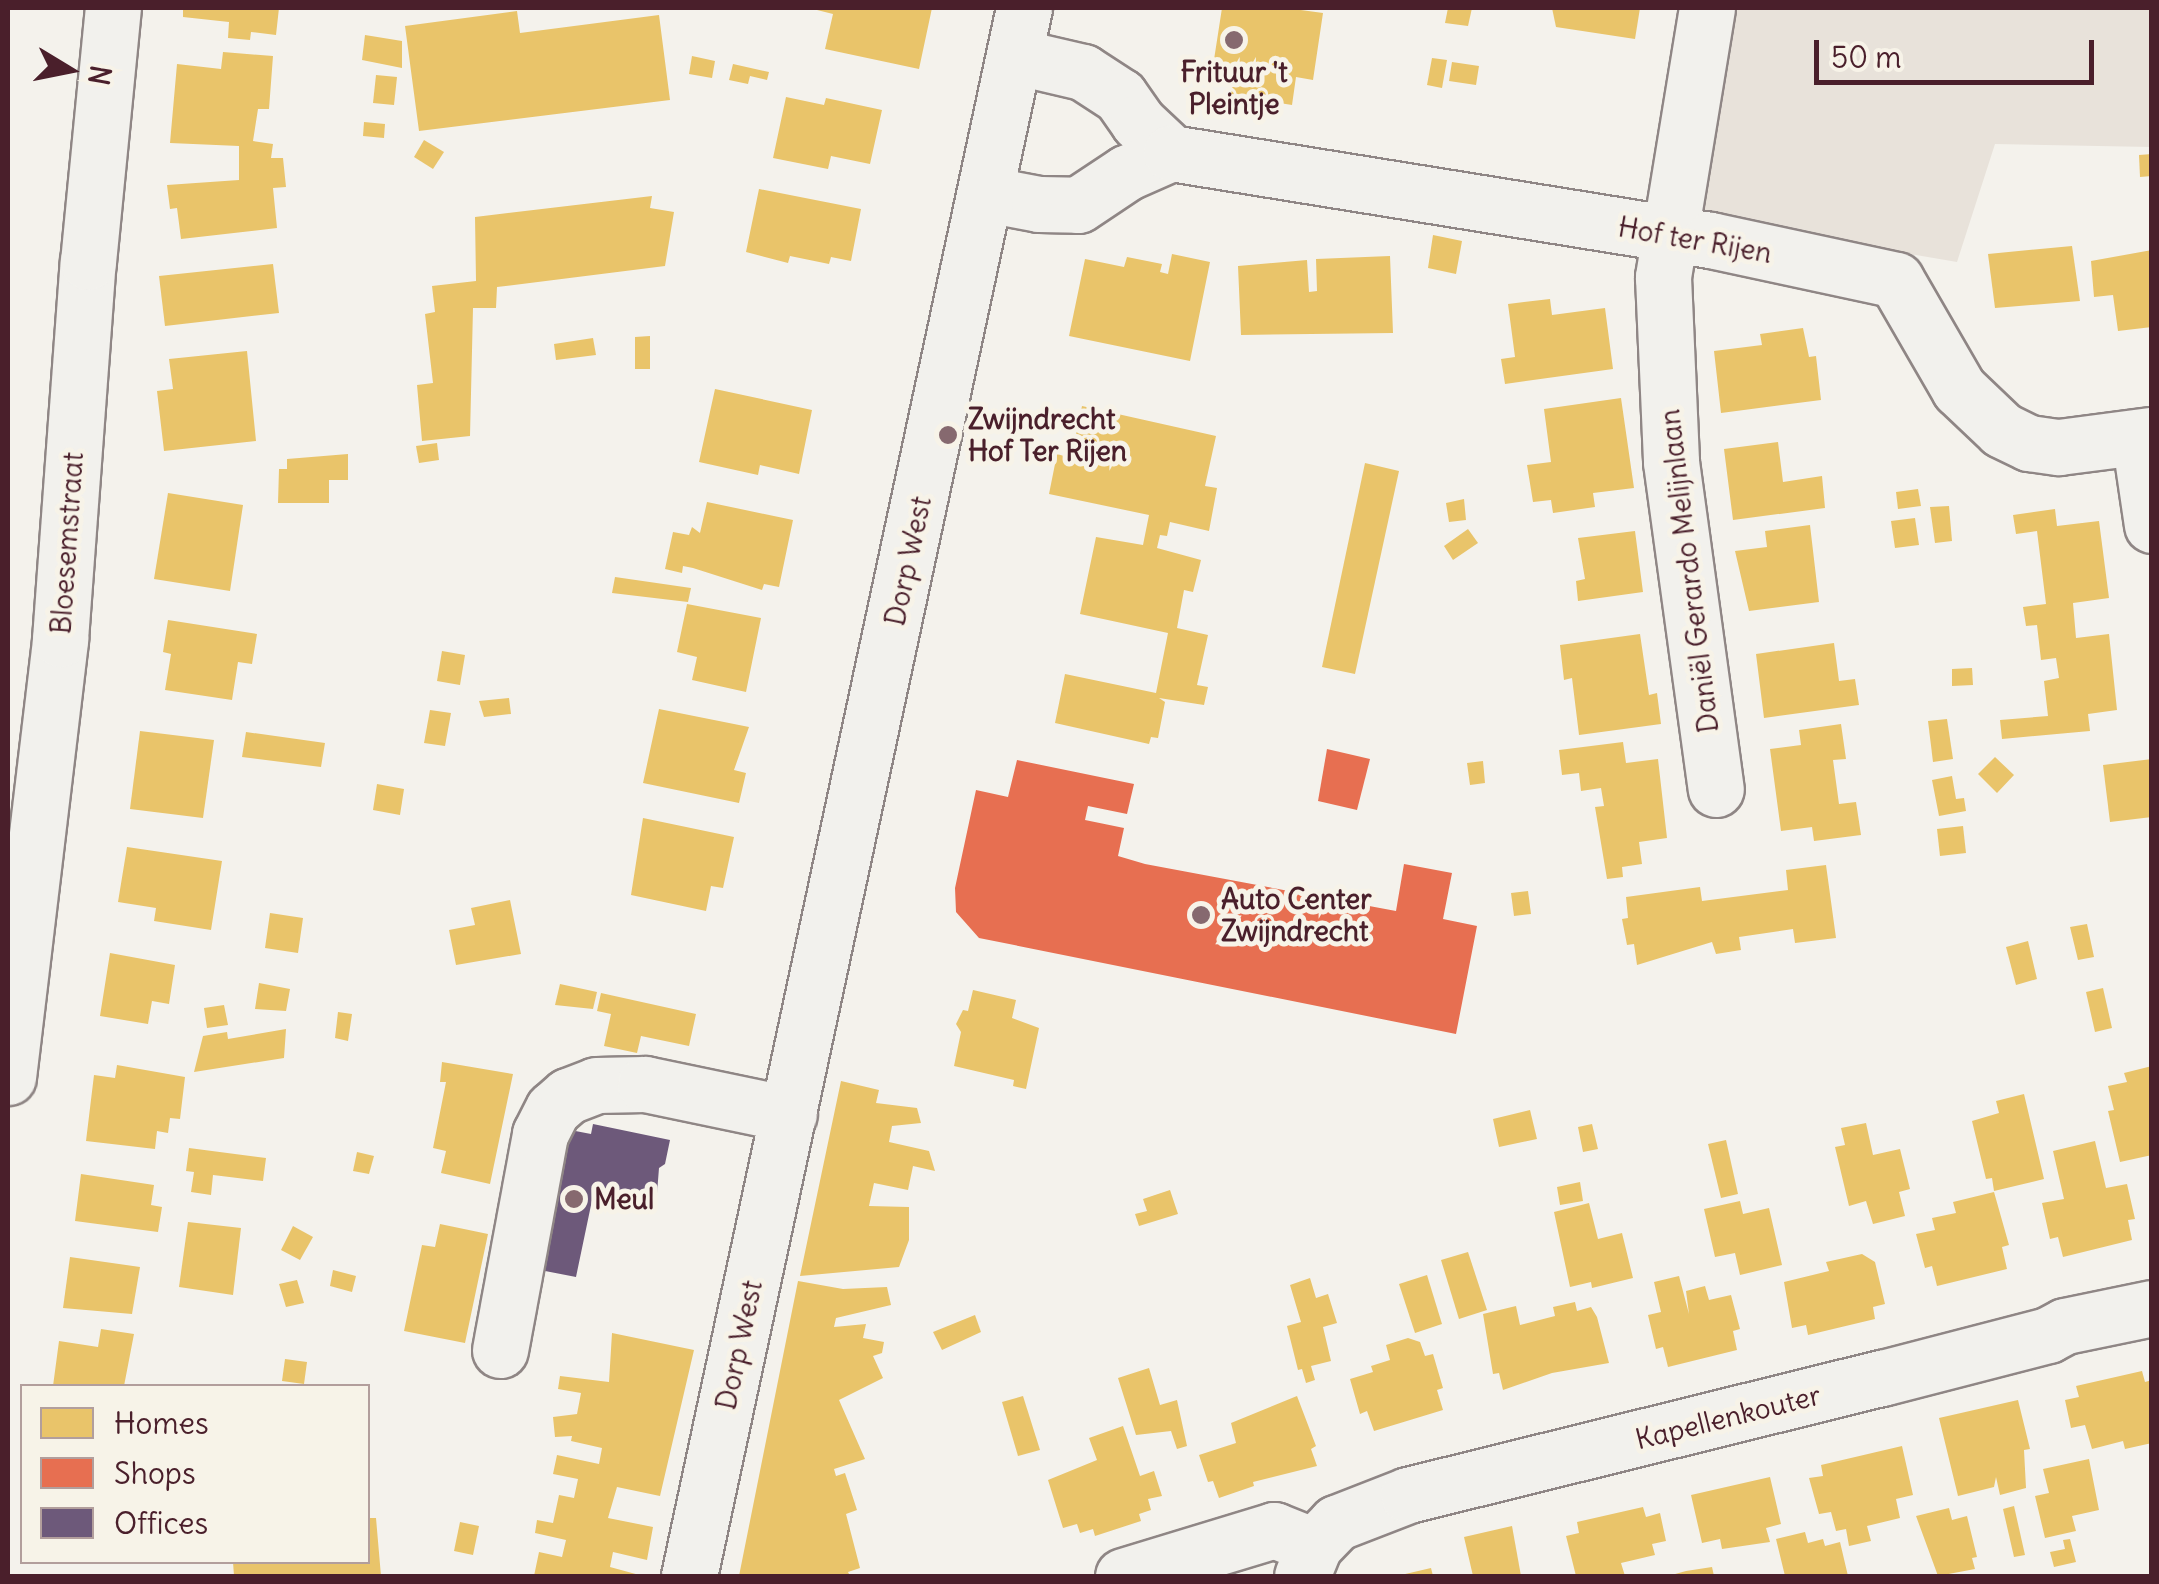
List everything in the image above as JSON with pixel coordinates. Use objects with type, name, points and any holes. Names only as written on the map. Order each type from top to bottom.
[{"type":"street","name":"Bloesemstraat","points":[[8,1077],[60,639],[88,262],[113,8]]},
{"type":"street","name":"Daniël Gerardo Melijnlaan","points":[[1707,8],[1662,278],[1671,462],[1716,789]]},
{"type":"street","points":[[986,194],[1039,204],[1078,204],[1126,173],[1170,153],[1138,122],[1120,96],[1020,32]]},
{"type":"street","name":"Dorp West","points":[[689,1576],[1020,32]]},
{"type":"street","name":"Hof ter Rijen","points":[[1170,153],[1668,233],[1896,280],[1959,389],[2002,430],[2029,443],[2059,447],[2145,436],[2152,525]]},
{"type":"street","points":[[500,1350],[540,1134],[553,1109],[568,1096],[596,1085],[645,1084],[788,1114]]},
{"type":"street","name":"Kapellenkouter","points":[[1123,1576],[1274,1530],[1308,1561],[1336,1523],[1408,1495],[1882,1378],[2048,1335],[2064,1326],[2152,1308]]},
{"type":"shaded area","points":[[1727,8],[2151,8],[2151,147],[1995,144],[1957,262],[1688,216]]},
{"type":"building: Homes","points":[[183,8],[279,8],[276,35],[251,32],[250,40],[228,38],[229,22],[183,17]]},
{"type":"building: Homes","points":[[809,8],[932,8],[919,69],[825,49],[833,14]]},
{"type":"building: Homes","points":[[1222,8],[1286,8],[1323,13],[1313,80],[1296,77],[1292,105],[1231,95],[1233,83],[1211,79]]},
{"type":"building: Homes","points":[[1448,8],[1472,8],[1468,26],[1445,23]]},
{"type":"building: Homes","points":[[1552,8],[1640,8],[1635,39],[1556,27]]},
{"type":"building: Homes","points":[[517,11],[520,33],[659,15],[670,100],[419,131],[405,26]]},
{"type":"building: Homes","points":[[365,35],[402,41],[402,68],[362,60]]},
{"type":"building: Homes","points":[[223,52],[273,56],[269,109],[258,109],[253,141],[273,144],[271,158],[283,158],[286,187],[273,188],[277,228],[181,239],[177,208],[170,209],[167,185],[239,180],[239,146],[170,143],[177,64],[221,69]]},
{"type":"building: Homes","points":[[692,56],[715,61],[712,78],[689,74]]},
{"type":"building: Homes","points":[[1432,58],[1447,60],[1442,88],[1427,85]]},
{"type":"building: Homes","points":[[1452,62],[1479,66],[1476,85],[1449,81]]},
{"type":"building: Homes","points":[[733,64],[769,72],[767,80],[750,76],[748,84],[729,80]]},
{"type":"building: Homes","points":[[376,75],[397,77],[394,105],[373,103]]},
{"type":"building: Homes","points":[[786,97],[824,105],[826,98],[882,110],[870,164],[831,156],[828,169],[773,158]]},
{"type":"building: Homes","points":[[364,122],[385,124],[384,138],[363,136]]},
{"type":"building: Homes","points":[[424,140],[444,152],[433,169],[414,157]]},
{"type":"building: Homes","points":[[2152,154],[2152,176],[2140,177],[2139,155]]},
{"type":"building: Homes","points":[[759,189],[861,209],[851,261],[831,257],[829,264],[790,256],[788,263],[746,252]]},
{"type":"building: Homes","points":[[652,196],[650,208],[674,212],[665,266],[497,287],[496,308],[473,308],[470,436],[422,441],[417,385],[433,383],[425,314],[435,312],[432,286],[476,281],[475,217]]},
{"type":"building: Homes","points":[[1433,235],[1462,241],[1456,274],[1428,268]]},
{"type":"building: Homes","points":[[2072,246],[2080,301],[1995,308],[1988,254]]},
{"type":"building: Homes","points":[[2152,250],[2152,327],[2118,331],[2113,295],[2094,297],[2091,261]]},
{"type":"building: Homes","points":[[1172,254],[1210,262],[1190,361],[1069,336],[1085,259],[1124,267],[1127,257],[1162,264],[1160,272],[1168,274]]},
{"type":"building: Homes","points":[[1390,256],[1393,333],[1241,335],[1238,266],[1307,260],[1309,292],[1317,291],[1316,259]]},
{"type":"building: Homes","points":[[273,264],[279,313],[165,326],[159,276]]},
{"type":"building: Homes","points":[[1550,299],[1552,315],[1605,308],[1613,369],[1505,384],[1501,359],[1515,357],[1508,304]]},
{"type":"building: Homes","points":[[1803,328],[1809,357],[1816,356],[1821,400],[1721,413],[1714,351],[1762,345],[1760,334]]},
{"type":"building: Homes","points":[[650,336],[650,369],[635,369],[635,337]]},
{"type":"building: Homes","points":[[593,338],[596,355],[556,360],[554,344]]},
{"type":"building: Homes","points":[[247,351],[256,441],[164,451],[157,391],[173,389],[169,359]]},
{"type":"building: Homes","points":[[715,389],[812,410],[799,474],[760,465],[758,475],[699,462]]},
{"type":"building: Homes","points":[[1621,398],[1634,488],[1593,493],[1595,507],[1553,513],[1551,500],[1533,502],[1527,465],[1551,462],[1544,409]]},
{"type":"building: Homes","points":[[1082,406],[1216,436],[1205,486],[1217,488],[1209,531],[1170,522],[1167,536],[1160,535],[1157,548],[1201,560],[1193,592],[1184,590],[1177,628],[1208,635],[1197,685],[1208,687],[1204,705],[1159,698],[1165,702],[1158,738],[1151,737],[1149,744],[1055,723],[1065,674],[1156,693],[1168,633],[1080,614],[1096,537],[1143,545],[1149,515],[1049,494],[1057,454],[1071,458]]},
{"type":"building: Homes","points":[[1778,442],[1783,482],[1822,476],[1825,508],[1733,520],[1724,449]]},
{"type":"building: Homes","points":[[437,443],[439,460],[419,463],[416,446]]},
{"type":"building: Homes","points":[[348,454],[348,480],[329,480],[329,503],[278,503],[279,469],[287,469],[287,459]]},
{"type":"building: Homes","points":[[1365,463],[1399,471],[1355,674],[1322,667]]},
{"type":"building: Homes","points":[[1918,489],[1921,506],[1898,509],[1896,492]]},
{"type":"building: Homes","points":[[168,493],[243,505],[230,591],[154,579]]},
{"type":"building: Homes","points":[[1464,499],[1466,520],[1449,522],[1446,503]]},
{"type":"building: Homes","points":[[707,502],[793,520],[779,587],[764,584],[762,590],[683,566],[682,573],[665,569],[673,532],[689,535],[692,527],[700,533]]},
{"type":"building: Homes","points":[[1949,506],[1952,541],[1935,543],[1930,507]]},
{"type":"building: Homes","points":[[2055,509],[2057,526],[2099,521],[2109,598],[2073,603],[2076,638],[2109,634],[2117,710],[2088,714],[2090,731],[2002,739],[2000,720],[2048,716],[2044,681],[2059,678],[2056,658],[2041,660],[2037,625],[2026,626],[2023,607],[2046,604],[2037,531],[2016,534],[2013,515]]},
{"type":"building: Homes","points":[[1915,518],[1919,545],[1895,548],[1891,521]]},
{"type":"building: Homes","points":[[1810,525],[1819,602],[1749,611],[1735,551],[1767,547],[1765,531]]},
{"type":"building: Homes","points":[[1468,529],[1478,543],[1453,560],[1444,546]]},
{"type":"building: Homes","points":[[1635,531],[1643,592],[1578,601],[1576,581],[1585,579],[1578,538]]},
{"type":"building: Homes","points":[[615,577],[691,588],[688,602],[612,593]]},
{"type":"building: Homes","points":[[687,604],[761,618],[746,692],[692,680],[697,657],[677,652]]},
{"type":"building: Homes","points":[[168,620],[257,634],[252,664],[238,662],[232,700],[165,690],[171,654],[163,652]]},
{"type":"building: Homes","points":[[1640,634],[1649,695],[1657,693],[1661,724],[1579,735],[1572,678],[1564,680],[1560,645]]},
{"type":"building: Homes","points":[[1834,643],[1839,681],[1855,679],[1859,705],[1764,718],[1756,654]]},
{"type":"building: Homes","points":[[442,651],[465,655],[460,685],[437,681]]},
{"type":"building: Homes","points":[[1972,668],[1973,685],[1952,686],[1952,669]]},
{"type":"building: Homes","points":[[509,698],[511,714],[484,717],[479,701]]},
{"type":"building: Homes","points":[[659,709],[749,727],[734,770],[746,773],[739,803],[643,783]]},
{"type":"building: Homes","points":[[430,710],[451,713],[445,746],[424,743]]},
{"type":"building: Homes","points":[[1947,719],[1953,759],[1933,762],[1928,721]]},
{"type":"building: Homes","points":[[1841,724],[1846,759],[1833,760],[1839,804],[1856,802],[1861,835],[1814,841],[1812,827],[1781,831],[1770,749],[1801,745],[1799,730]]},
{"type":"building: Homes","points":[[140,731],[214,740],[203,818],[130,809]]},
{"type":"building: Homes","points":[[246,732],[325,743],[321,767],[242,757]]},
{"type":"building: Homes","points":[[1623,742],[1626,763],[1658,759],[1667,838],[1639,842],[1642,864],[1622,867],[1623,877],[1607,879],[1595,807],[1604,806],[1601,788],[1581,791],[1579,773],[1562,775],[1559,750]]},
{"type":"building: Homes","points":[[1995,757],[2014,775],[1997,793],[1978,774]]},
{"type":"building: Homes","points":[[2152,759],[2152,817],[2110,822],[2103,765]]},
{"type":"building: Homes","points":[[1483,761],[1485,783],[1470,785],[1467,763]]},
{"type":"building: Homes","points":[[1952,776],[1956,799],[1964,798],[1966,811],[1939,816],[1932,780]]},
{"type":"building: Homes","points":[[377,784],[404,789],[400,815],[373,810]]},
{"type":"building: Homes","points":[[643,818],[734,837],[723,888],[711,886],[706,911],[631,895]]},
{"type":"building: Homes","points":[[1963,826],[1966,853],[1940,856],[1937,829]]},
{"type":"building: Homes","points":[[127,847],[222,861],[211,930],[154,921],[156,908],[118,902]]},
{"type":"building: Homes","points":[[1826,865],[1836,938],[1795,943],[1793,929],[1739,937],[1741,950],[1716,954],[1712,942],[1637,965],[1634,944],[1627,945],[1622,919],[1628,918],[1626,897],[1700,887],[1702,901],[1788,890],[1786,870]]},
{"type":"building: Homes","points":[[1528,891],[1531,914],[1514,916],[1511,893]]},
{"type":"building: Homes","points":[[510,900],[521,954],[456,965],[449,930],[475,925],[471,908]]},
{"type":"building: Homes","points":[[270,913],[303,918],[298,953],[265,948]]},
{"type":"building: Homes","points":[[2087,924],[2094,957],[2078,960],[2070,927]]},
{"type":"building: Homes","points":[[2028,941],[2037,979],[2016,985],[2006,947]]},
{"type":"building: Homes","points":[[110,953],[175,965],[169,1004],[152,1001],[148,1024],[100,1016]]},
{"type":"building: Homes","points":[[259,983],[290,989],[286,1011],[255,1009]]},
{"type":"building: Homes","points":[[560,984],[597,992],[593,1009],[555,1005]]},
{"type":"building: Homes","points":[[2103,988],[2112,1028],[2095,1032],[2086,992]]},
{"type":"building: Homes","points":[[973,990],[1016,1000],[1012,1018],[1039,1028],[1026,1089],[1013,1086],[1014,1080],[954,1066],[961,1032],[956,1024],[963,1010],[968,1011]]},
{"type":"building: Homes","points":[[601,993],[696,1014],[689,1046],[641,1036],[637,1053],[604,1046],[611,1014],[597,1011]]},
{"type":"building: Homes","points":[[224,1005],[228,1025],[207,1028],[204,1008]]},
{"type":"building: Homes","points":[[338,1012],[352,1014],[348,1041],[335,1038]]},
{"type":"building: Homes","points":[[286,1029],[284,1058],[194,1072],[203,1036],[227,1032],[228,1039]]},
{"type":"building: Homes","points":[[442,1062],[513,1074],[490,1184],[441,1173],[446,1151],[433,1148],[446,1082],[440,1082]]},
{"type":"building: Homes","points":[[117,1065],[185,1077],[180,1119],[170,1118],[168,1133],[157,1131],[155,1149],[86,1141],[94,1075],[115,1078]]},
{"type":"building: Homes","points":[[2152,1066],[2152,1155],[2120,1162],[2108,1111],[2114,1110],[2108,1086],[2127,1082],[2124,1073]]},
{"type":"building: Homes","points":[[841,1081],[879,1090],[876,1103],[917,1108],[921,1123],[892,1126],[889,1142],[929,1151],[935,1171],[913,1166],[908,1190],[874,1183],[869,1206],[909,1207],[909,1240],[899,1267],[800,1276]]},
{"type":"building: Homes","points":[[2024,1094],[2044,1179],[1994,1191],[1992,1178],[1986,1179],[1972,1121],[1999,1113],[1996,1101]]},
{"type":"building: Homes","points":[[1530,1110],[1537,1139],[1499,1147],[1493,1119]]},
{"type":"building: Homes","points":[[1866,1123],[1873,1155],[1900,1149],[1910,1189],[1899,1192],[1905,1216],[1873,1224],[1866,1201],[1849,1206],[1835,1147],[1845,1145],[1841,1128]]},
{"type":"building: Homes","points":[[1592,1124],[1598,1149],[1583,1152],[1578,1127]]},
{"type":"building: Homes","points":[[1726,1140],[1738,1194],[1721,1198],[1708,1144]]},
{"type":"building: Homes","points":[[2095,1141],[2106,1188],[2127,1184],[2135,1219],[2128,1220],[2132,1240],[2063,1257],[2058,1237],[2050,1239],[2042,1203],[2064,1199],[2053,1151]]},
{"type":"building: Homes","points":[[189,1148],[266,1158],[263,1181],[213,1175],[211,1195],[191,1192],[194,1172],[186,1171]]},
{"type":"building: Homes","points":[[357,1152],[374,1156],[369,1174],[353,1171]]},
{"type":"building: Homes","points":[[81,1174],[154,1185],[151,1205],[162,1207],[158,1232],[75,1221]]},
{"type":"building: Homes","points":[[1580,1182],[1583,1201],[1560,1205],[1557,1187]]},
{"type":"building: Homes","points":[[1170,1190],[1178,1214],[1139,1226],[1135,1214],[1147,1211],[1143,1199]]},
{"type":"building: Homes","points":[[1994,1192],[2009,1245],[2002,1247],[2007,1269],[1937,1286],[1932,1266],[1925,1268],[1916,1234],[1935,1230],[1932,1218],[1956,1213],[1953,1202]]},
{"type":"building: Homes","points":[[1740,1201],[1743,1214],[1769,1208],[1782,1265],[1740,1275],[1735,1253],[1715,1257],[1704,1209]]},
{"type":"building: Homes","points":[[1589,1203],[1598,1239],[1622,1233],[1633,1278],[1592,1288],[1591,1282],[1570,1287],[1554,1212]]},
{"type":"building: Homes","points":[[188,1222],[241,1228],[233,1295],[179,1287]]},
{"type":"building: Homes","points":[[440,1224],[488,1234],[465,1343],[404,1331],[422,1245],[435,1247]]},
{"type":"building: Homes","points":[[293,1226],[313,1237],[300,1260],[281,1250]]},
{"type":"building: Homes","points":[[1468,1252],[1487,1310],[1459,1319],[1441,1260]]},
{"type":"building: Homes","points":[[1862,1254],[1875,1262],[1885,1304],[1873,1307],[1875,1319],[1808,1335],[1806,1325],[1792,1328],[1784,1282],[1829,1271],[1826,1262]]},
{"type":"building: Homes","points":[[70,1257],[140,1267],[132,1314],[63,1308]]},
{"type":"building: Homes","points":[[333,1270],[356,1276],[352,1292],[330,1286]]},
{"type":"building: Homes","points":[[1427,1275],[1442,1324],[1415,1333],[1399,1284]]},
{"type":"building: Homes","points":[[1679,1276],[1689,1314],[1686,1291],[1705,1286],[1709,1300],[1731,1295],[1740,1329],[1733,1331],[1737,1350],[1668,1367],[1663,1347],[1656,1349],[1648,1315],[1661,1312],[1654,1282]]},
{"type":"building: Homes","points":[[1310,1278],[1316,1298],[1328,1294],[1337,1323],[1323,1327],[1331,1361],[1311,1366],[1315,1380],[1306,1383],[1302,1369],[1298,1370],[1287,1326],[1301,1322],[1290,1285]]},
{"type":"building: Homes","points":[[297,1280],[304,1303],[286,1307],[279,1284]]},
{"type":"building: Homes","points":[[798,1281],[843,1289],[887,1287],[891,1305],[836,1318],[834,1327],[866,1324],[863,1338],[884,1342],[882,1353],[873,1356],[883,1378],[839,1400],[865,1459],[834,1469],[836,1476],[845,1473],[857,1510],[846,1514],[860,1568],[848,1572],[850,1576],[739,1576]]},
{"type":"building: Homes","points":[[1575,1302],[1577,1311],[1591,1307],[1597,1317],[1609,1363],[1552,1373],[1503,1390],[1499,1373],[1493,1374],[1483,1314],[1516,1306],[1520,1325],[1555,1316],[1553,1307]]},
{"type":"building: Homes","points":[[975,1315],[981,1332],[942,1350],[933,1332]]},
{"type":"building: Homes","points":[[101,1329],[134,1334],[124,1384],[53,1384],[59,1341],[98,1347]]},
{"type":"building: Homes","points":[[612,1333],[694,1350],[660,1496],[617,1487],[608,1518],[653,1527],[647,1560],[613,1552],[610,1567],[643,1576],[534,1576],[539,1552],[562,1557],[566,1540],[535,1533],[537,1520],[553,1523],[559,1495],[574,1498],[578,1479],[553,1474],[557,1455],[599,1464],[602,1448],[571,1441],[572,1436],[555,1437],[553,1417],[577,1414],[581,1393],[558,1389],[560,1376],[609,1382]]},
{"type":"building: Homes","points":[[1408,1338],[1420,1342],[1425,1356],[1433,1354],[1443,1388],[1437,1390],[1443,1410],[1374,1431],[1367,1411],[1360,1414],[1350,1379],[1373,1372],[1371,1366],[1390,1360],[1386,1345]]},
{"type":"building: Homes","points":[[285,1359],[307,1362],[304,1384],[282,1381]]},
{"type":"building: Homes","points":[[1149,1368],[1160,1405],[1177,1400],[1187,1446],[1177,1449],[1171,1431],[1136,1435],[1118,1378]]},
{"type":"building: Homes","points":[[2142,1371],[2145,1382],[2152,1380],[2152,1443],[2125,1449],[2123,1441],[2092,1449],[2085,1425],[2071,1428],[2065,1400],[2079,1397],[2076,1386]]},
{"type":"building: Homes","points":[[1023,1396],[1040,1450],[1018,1456],[1002,1402]]},
{"type":"building: Homes","points":[[1297,1396],[1316,1446],[1311,1449],[1317,1466],[1253,1482],[1254,1486],[1219,1498],[1213,1481],[1208,1482],[1199,1455],[1236,1443],[1231,1423]]},
{"type":"building: Homes","points":[[2018,1400],[2030,1449],[2024,1450],[2026,1488],[2000,1495],[1996,1477],[1994,1487],[1958,1496],[1939,1418]]},
{"type":"building: Homes","points":[[1123,1426],[1140,1476],[1154,1471],[1162,1496],[1148,1499],[1151,1510],[1139,1514],[1141,1521],[1095,1536],[1093,1529],[1080,1533],[1077,1524],[1063,1528],[1048,1480],[1097,1460],[1089,1438]]},
{"type":"building: Homes","points":[[1902,1446],[1913,1495],[1896,1499],[1900,1518],[1867,1526],[1871,1541],[1849,1546],[1846,1529],[1836,1531],[1831,1512],[1819,1514],[1809,1478],[1823,1476],[1821,1465]]},
{"type":"building: Homes","points":[[2089,1459],[2099,1510],[2072,1516],[2076,1531],[2045,1538],[2035,1496],[2049,1493],[2043,1469]]},
{"type":"building: Homes","points":[[1770,1477],[1781,1524],[1766,1528],[1770,1542],[1722,1549],[1720,1539],[1702,1543],[1691,1495]]},
{"type":"building: Homes","points":[[2014,1506],[2025,1555],[2014,1557],[2003,1509]]},
{"type":"building: Homes","points":[[1643,1507],[1646,1517],[1660,1513],[1666,1541],[1652,1544],[1655,1555],[1621,1563],[1625,1576],[1576,1576],[1566,1536],[1579,1533],[1577,1522]]},
{"type":"building: Homes","points":[[1949,1508],[1952,1520],[1967,1516],[1977,1557],[1972,1558],[1975,1569],[1938,1576],[1916,1516]]},
{"type":"building: Homes","points":[[370,1518],[376,1518],[381,1576],[234,1576],[233,1564],[370,1564]]},
{"type":"building: Homes","points":[[460,1522],[479,1526],[473,1555],[454,1551]]},
{"type":"building: Homes","points":[[1512,1526],[1521,1576],[1473,1576],[1464,1537]]},
{"type":"building: Homes","points":[[1805,1532],[1808,1543],[1823,1539],[1825,1546],[1840,1542],[1848,1576],[1785,1576],[1776,1539]]},
{"type":"building: Homes","points":[[2070,1539],[2076,1562],[2054,1567],[2050,1552],[2065,1549],[2063,1540]]},
{"type":"building: Homes","points":[[1712,1567],[1714,1576],[1668,1576],[1686,1571]]},
{"type":"building: Homes","points":[[1431,1568],[1433,1576],[1401,1576],[1401,1575]]},
{"type":"building: Shops","points":[[1327,749],[1370,759],[1357,810],[1318,801]]},
{"type":"building: Shops","name":"Auto Center Zwijndrecht","points":[[1017,760],[1134,784],[1127,814],[1088,806],[1085,820],[1124,828],[1118,856],[1145,864],[1396,911],[1404,864],[1452,873],[1443,919],[1477,926],[1456,1034],[979,938],[956,912],[955,888],[976,790],[1008,797]]},
{"type":"building: Offices","name":"Meul","points":[[593,1124],[670,1140],[665,1164],[659,1168],[656,1206],[606,1196],[607,1189],[595,1186],[576,1277],[540,1270],[565,1129],[591,1134]]},
{"type":"place","name":"Frituur 't Pleintje","points":[[1234,40]]},
{"type":"place","name":"Zwijndrecht Hof Ter Rijen","points":[[948,435]]},
{"type":"place","name":"Auto Center Zwijndrecht","points":[[1201,915]]},
{"type":"place","name":"Meul","points":[[574,1199]]}]
